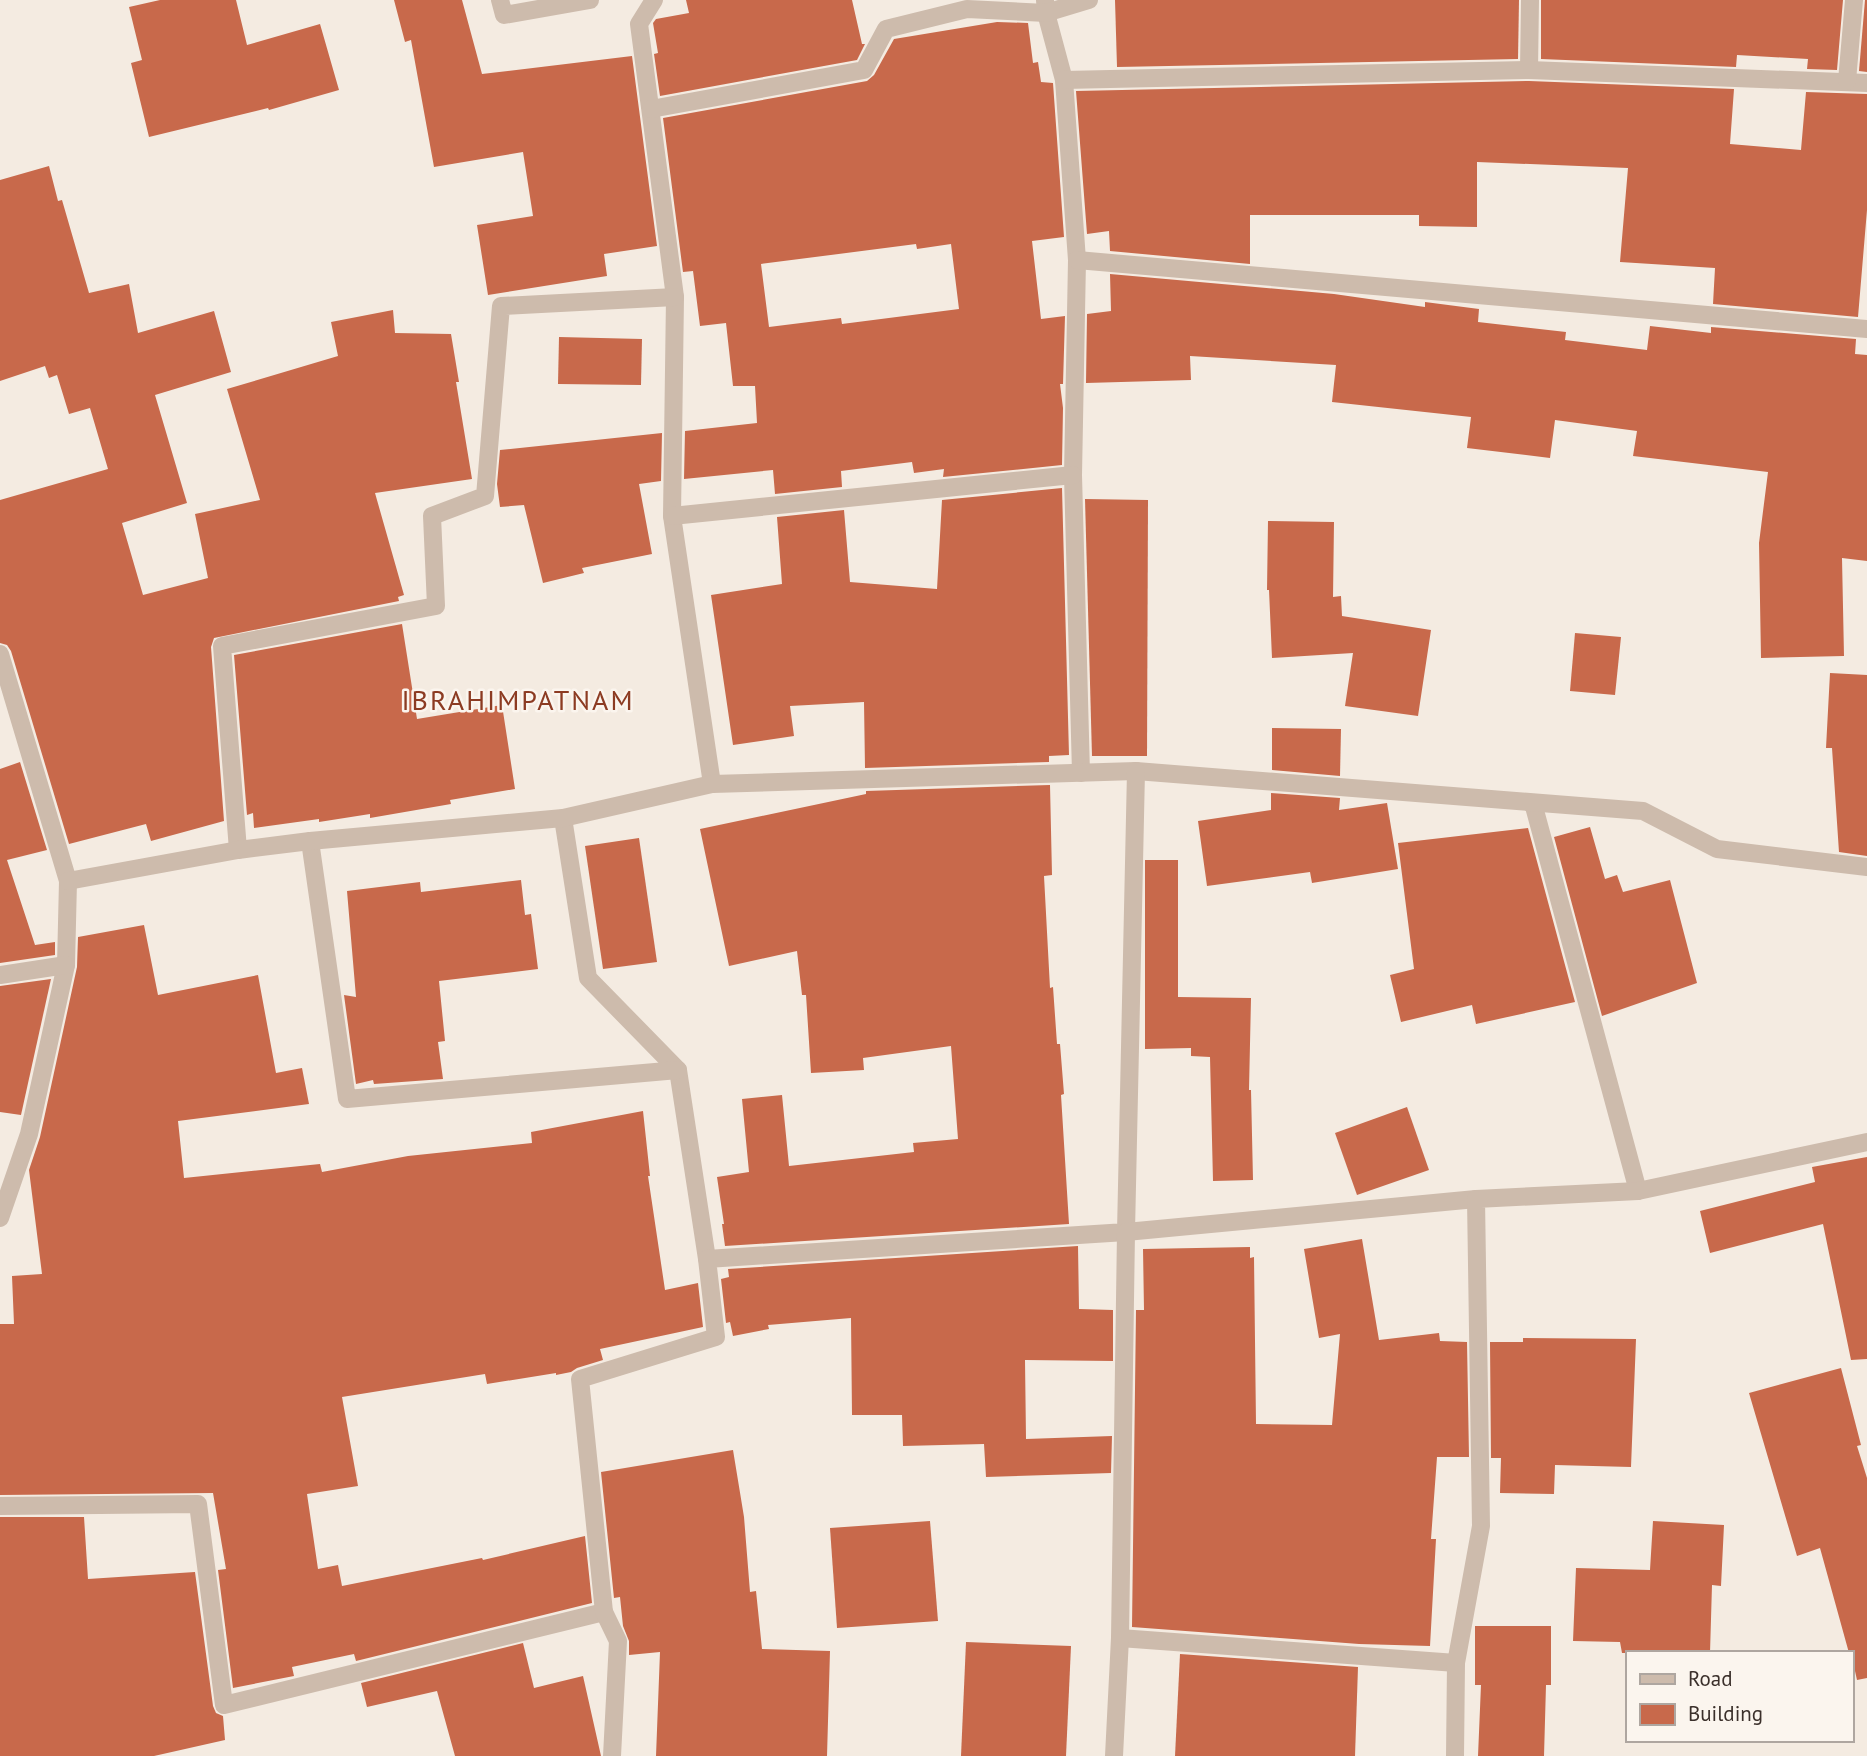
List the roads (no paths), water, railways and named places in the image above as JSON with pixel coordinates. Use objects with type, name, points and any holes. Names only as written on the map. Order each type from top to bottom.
[{"type":"street","points":[[500,0],[504,15],[590,0]]},
{"type":"street","points":[[654,0],[639,24],[675,297],[672,516],[712,784]]},
{"type":"street","points":[[651,109],[864,69],[886,29],[967,9],[1045,7],[1089,0]]},
{"type":"street","points":[[1529,71],[1530,0]]},
{"type":"street","points":[[1847,81],[1854,0]]},
{"type":"street","points":[[1045,7],[1064,80],[1077,260],[1073,475],[1081,773]]},
{"type":"street","points":[[1064,80],[1529,71],[1867,83]]},
{"type":"street","points":[[1077,260],[1867,329]]},
{"type":"street","points":[[238,850],[222,646],[436,606],[432,516],[485,496],[501,306],[675,297]]},
{"type":"street","points":[[672,516],[1073,475]]},
{"type":"street","points":[[0,654],[68,881],[66,965],[29,1134],[0,1217]]},
{"type":"street","points":[[68,881],[238,850],[563,818],[712,784],[1136,771],[1643,811],[1717,849],[1867,867]]},
{"type":"street","points":[[1114,1756],[1120,1638],[1136,771]]},
{"type":"street","points":[[1533,803],[1638,1191]]},
{"type":"street","points":[[563,818],[588,978],[678,1070],[716,1337],[580,1379],[604,1612],[618,1641],[612,1756]]},
{"type":"street","points":[[310,841],[347,1098],[678,1070]]},
{"type":"street","points":[[0,975],[66,965]]},
{"type":"street","points":[[707,1259],[1126,1232],[1476,1199],[1638,1191],[1867,1142]]},
{"type":"street","points":[[1455,1756],[1457,1663],[1481,1526],[1476,1199]]},
{"type":"street","points":[[0,1506],[198,1504],[224,1705],[604,1612]]},
{"type":"street","points":[[1120,1638],[1457,1663]]},
{"type":"district","name":"IBRAHIMPATNAM","points":[[518,699]]}]
